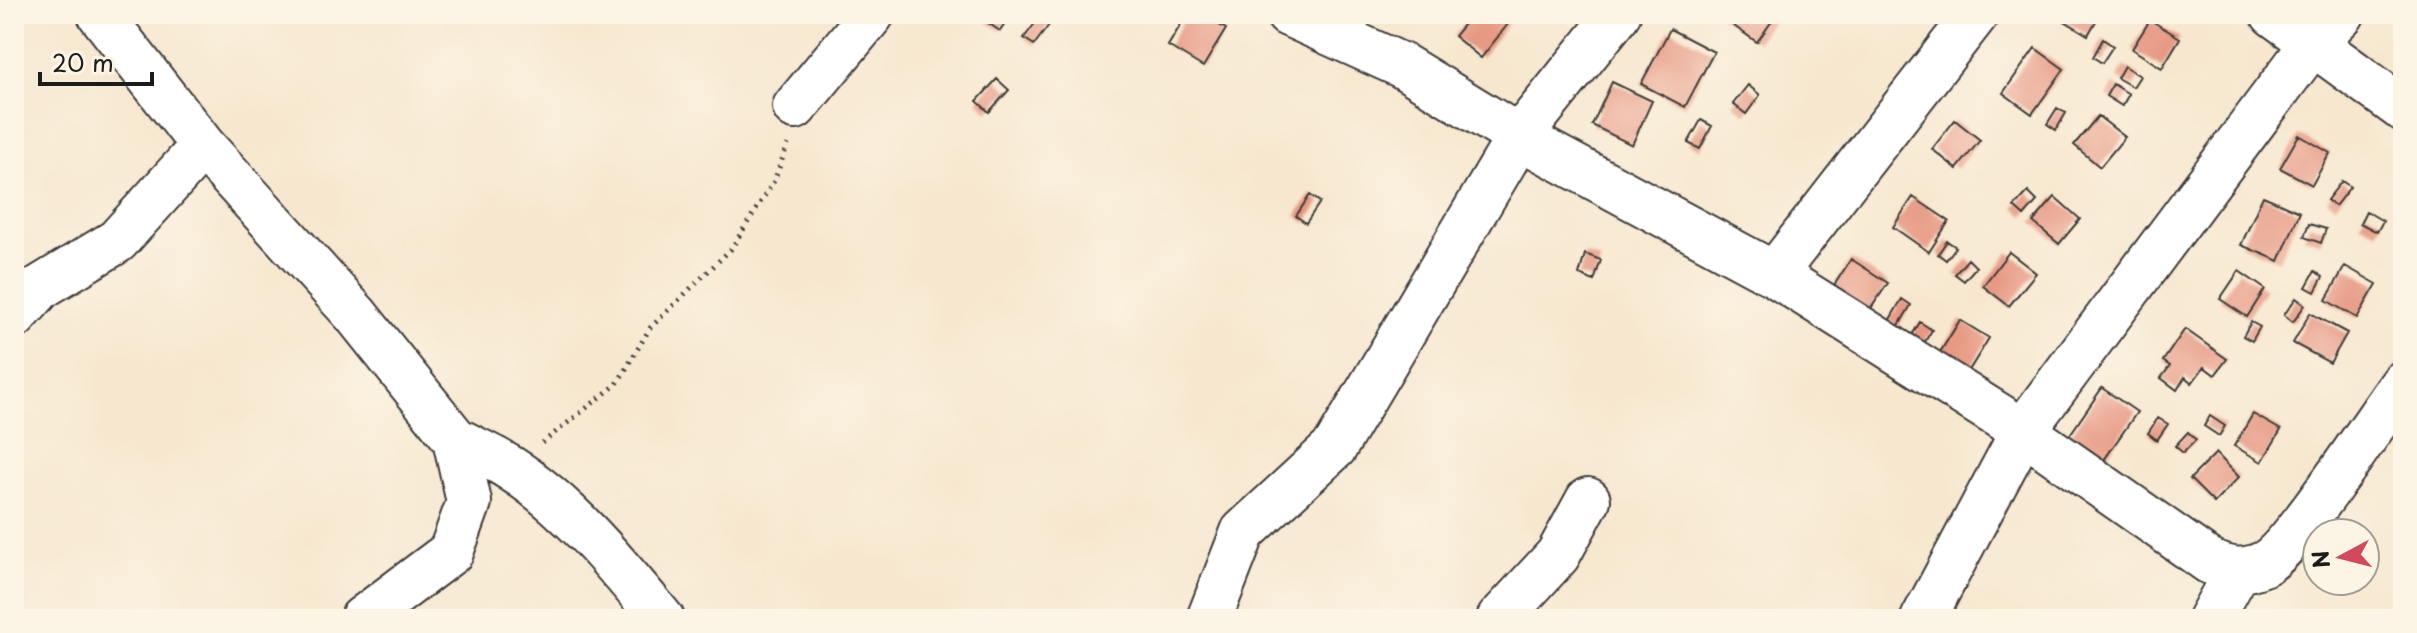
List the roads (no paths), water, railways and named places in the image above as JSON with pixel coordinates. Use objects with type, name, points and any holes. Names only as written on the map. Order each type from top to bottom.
[{"type":"street","points":[[100,14],[203,146],[356,315],[455,439],[510,468],[550,498],[662,619]]},
{"type":"street","points":[[795,107],[872,14]]},
{"type":"street","points":[[1288,14],[1403,66],[1519,137],[1774,274],[2023,431],[2210,562],[2236,572],[2266,564],[2296,532],[2403,383]]},
{"type":"street","points":[[1209,619],[1243,532],[1335,447],[1519,137],[1618,14]]},
{"type":"street","points":[[1774,274],[1976,14]]},
{"type":"street","points":[[2273,14],[2403,109]]},
{"type":"street","points":[[1923,619],[2023,431],[2312,44],[2342,14]]},
{"type":"street","points":[[14,317],[41,287],[117,241],[203,146]]},
{"type":"street","points":[[362,619],[451,552],[469,502],[455,439]]},
{"type":"street","points":[[1507,617],[1558,555],[1588,500]]},
{"type":"street","points":[[2210,619],[2236,572]]}]
